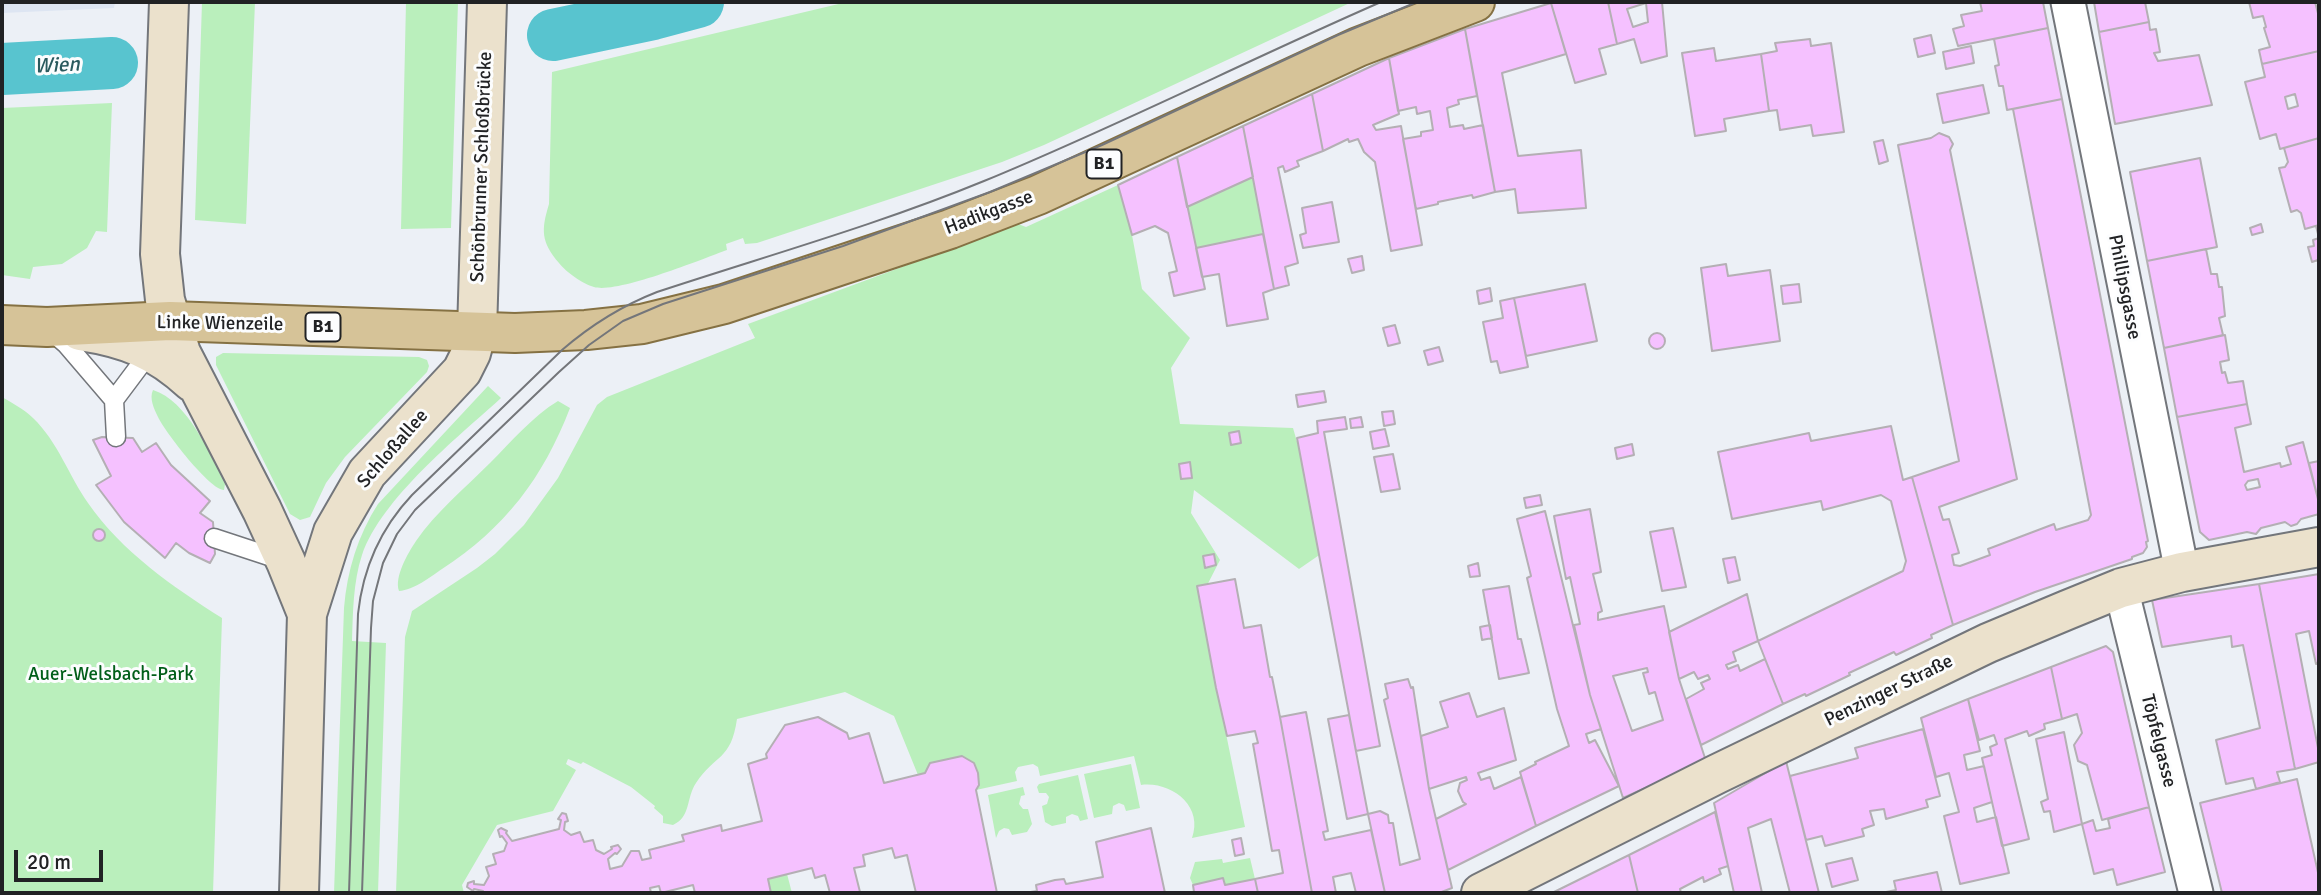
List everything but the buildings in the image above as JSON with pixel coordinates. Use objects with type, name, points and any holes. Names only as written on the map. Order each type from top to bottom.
[{"type":"main road","points":[[160,336],[164,300],[160,254],[169,2]]},
{"type":"main road","name":"Schönbrunner Schloßbrücke","points":[[477,331],[487,2]]},
{"type":"main road","name":"Hadikgasse","points":[[477,331],[574,331],[642,324],[724,304],[854,262],[1038,195],[1358,47],[1475,2]]},
{"type":"main road","name":"Linke Wienzeile","points":[[2,325],[160,336],[477,331]]},
{"type":"main road","name":"Schloßallee","points":[[299,893],[307,614],[333,532],[349,502],[367,473],[462,371],[471,353],[477,331]]},
{"type":"main road","name":"Schloßallee","points":[[160,336],[181,354],[239,463],[286,562],[307,614]]},
{"type":"main road","name":"Penzinger Straße","points":[[1481,893],[1717,774],[1988,643],[2121,589],[2182,572],[2319,547]]},
{"type":"street","name":"Phillipsgasse","points":[[2068,2],[2182,572]]},
{"type":"street","name":"Töpfelgasse","points":[[2121,589],[2196,893]]},
{"type":"lane","points":[[47,327],[66,344],[114,400],[116,437]]},
{"type":"lane","points":[[114,400],[160,336]]},
{"type":"lane","points":[[214,538],[286,562]]},
{"type":"shaded area","points":[[2,2],[115,2],[114,8],[2,13]]},
{"type":"green space","points":[[202,2],[255,2],[246,224],[195,220]]},
{"type":"green space","points":[[406,2],[458,2],[451,228],[401,229]]},
{"type":"green space","points":[[847,2],[1352,2],[1002,162],[757,243],[745,244],[743,238],[726,244],[727,250],[640,281],[605,288],[594,287],[570,274],[553,256],[544,235],[549,204],[552,72]]},
{"type":"green space","points":[[112,103],[107,232],[96,231],[87,248],[62,264],[33,267],[30,279],[2,275],[2,108]]},
{"type":"green space","points":[[1253,177],[1263,234],[1196,248],[1187,207]]},
{"type":"green space","points":[[1118,185],[1132,235],[1142,289],[1190,338],[1171,368],[1180,424],[1293,428],[1328,549],[1299,569],[1194,490],[1191,513],[1220,560],[1199,601],[1245,827],[1192,838],[1194,826],[1189,806],[1182,798],[1163,787],[1141,785],[1134,756],[1040,776],[1038,767],[1033,764],[1018,767],[1015,772],[1017,781],[976,790],[979,780],[974,763],[918,775],[894,716],[845,692],[737,719],[731,743],[696,783],[686,812],[679,822],[673,825],[663,823],[663,816],[655,806],[631,787],[583,762],[581,764],[568,759],[566,764],[576,770],[553,811],[497,825],[462,885],[464,893],[396,893],[405,637],[412,611],[477,568],[524,525],[558,478],[597,405],[607,397],[755,338],[748,324],[1018,224],[1026,227]]},
{"type":"green space","points":[[223,353],[419,357],[427,360],[429,366],[427,372],[345,457],[326,483],[310,517],[300,520],[290,514],[216,365],[216,357]]},
{"type":"green space","points":[[488,386],[501,398],[403,491],[386,512],[362,555],[355,587],[352,641],[386,643],[378,893],[334,893],[344,608],[355,554],[378,504]]},
{"type":"green space","points":[[153,390],[177,405],[187,416],[213,458],[225,484],[224,490],[199,471],[169,435],[154,407]]},
{"type":"green space","name":"Auer-Welsbach-Park","points":[[2,397],[26,412],[42,427],[88,503],[116,537],[167,581],[222,618],[213,893],[2,893]]},
{"type":"green space","points":[[558,401],[570,408],[547,457],[520,499],[485,536],[464,553],[422,583],[399,591],[398,579],[403,565],[424,530],[522,430]]},
{"type":"green space","points":[[1131,764],[1140,808],[1126,811],[1124,805],[1119,803],[1113,806],[1112,814],[1094,818],[1084,774]]},
{"type":"green space","points":[[1078,775],[1088,819],[1080,821],[1078,816],[1072,814],[1066,817],[1066,823],[1052,826],[1045,822],[1042,806],[1047,804],[1049,797],[1046,793],[1039,793],[1039,784]]},
{"type":"green space","points":[[1023,787],[1025,795],[1021,796],[1019,804],[1023,809],[1028,809],[1032,824],[1027,832],[1012,835],[1009,829],[1004,828],[996,838],[988,795]]},
{"type":"green space","points":[[1250,858],[1255,879],[1225,885],[1223,878],[1193,885],[1190,878],[1195,862],[1222,859],[1223,863]]},
{"type":"green space","points":[[787,874],[792,893],[771,893],[768,879]]},
{"type":"waterway","name":"Wien","points":[[553,35],[698,2]]},
{"type":"waterway","name":"Wien","points":[[2,69],[112,63]]},
{"type":"tram line","points":[[349,893],[358,614],[369,565],[382,535],[412,495],[562,350],[607,317],[644,297],[862,226],[984,181],[1381,2]]},
{"type":"tram line","points":[[362,893],[371,628],[373,601],[383,563],[397,534],[415,510],[589,345],[623,321],[663,304],[843,246],[990,192],[1102,145],[1338,35],[1417,2]]}]
